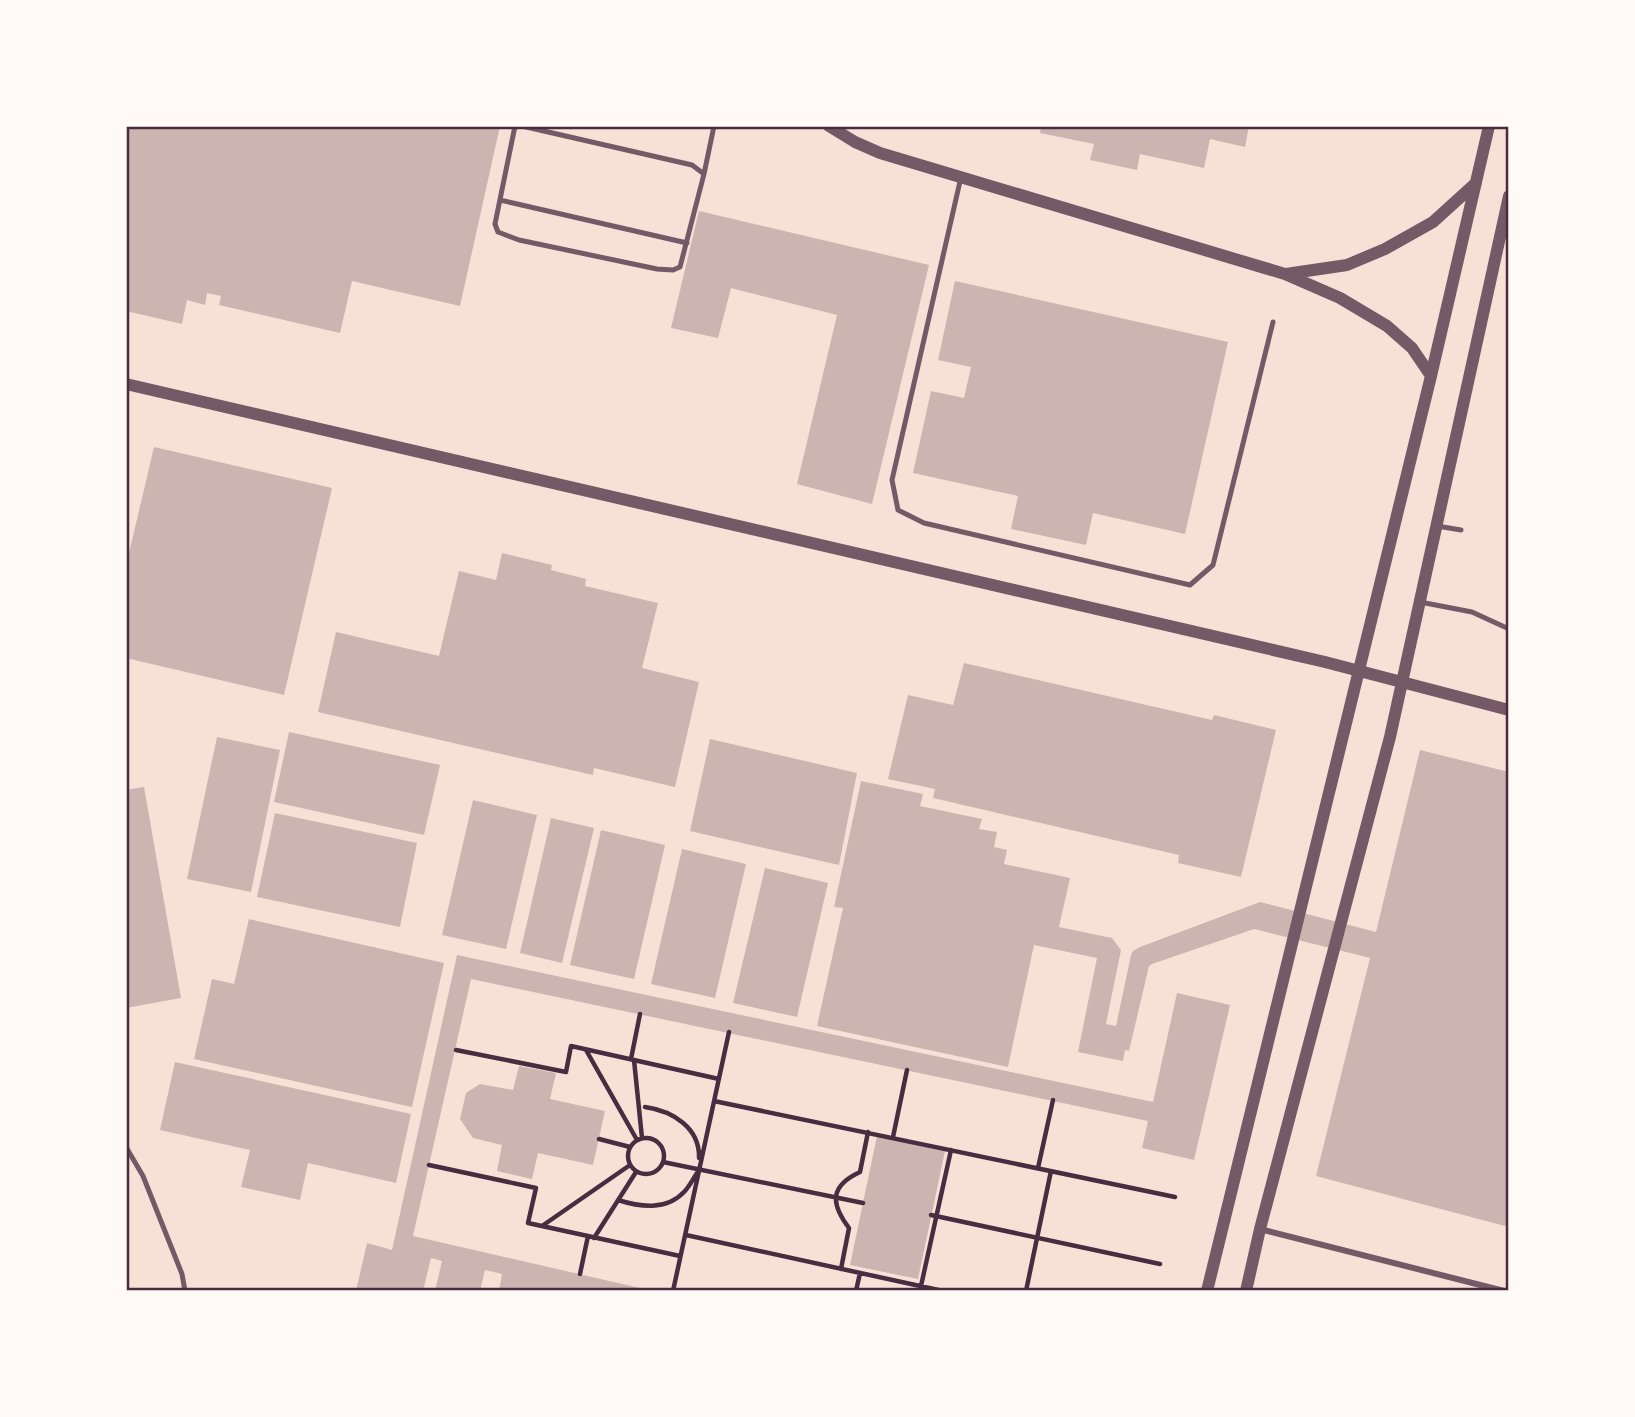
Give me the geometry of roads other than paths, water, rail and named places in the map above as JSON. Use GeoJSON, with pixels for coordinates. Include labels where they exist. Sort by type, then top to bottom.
{"type":"FeatureCollection","features":[{"type":"Feature","properties":{"kind":"street"},"geometry":{"type":"LineString","coordinates":[[828,126],[880,153],[1285,274],[1340,298],[1387,326],[1412,348],[1431,376]]}},
{"type":"Feature","properties":{"kind":"street"},"geometry":{"type":"LineString","coordinates":[[1207,1291],[1431,376],[1489,126]]}},
{"type":"Feature","properties":{"kind":"street"},"geometry":{"type":"LineString","coordinates":[[1285,274],[1347,265],[1385,249],[1433,222],[1476,182]]}},
{"type":"Feature","properties":{"kind":"street"},"geometry":{"type":"LineString","coordinates":[[1246,1291],[1390,737],[1509,196]]}},
{"type":"Feature","properties":{"kind":"street"},"geometry":{"type":"LineString","coordinates":[[126,384],[1359,670],[1509,710]]}},
{"type":"Feature","properties":{"kind":"street"},"geometry":{"type":"LineString","coordinates":[[1260,1229],[1504,1291]]}},
{"type":"Feature","properties":{"kind":"lane"},"geometry":{"type":"LineString","coordinates":[[515,126],[495,224],[498,232],[519,240],[673,270],[680,267],[687,243],[714,126]]}},
{"type":"Feature","properties":{"kind":"lane"},"geometry":{"type":"LineString","coordinates":[[522,126],[692,165],[704,174]]}},
{"type":"Feature","properties":{"kind":"lane"},"geometry":{"type":"LineString","coordinates":[[961,177],[892,480],[898,510],[924,523],[1190,585],[1213,565],[1273,322]]}},
{"type":"Feature","properties":{"kind":"lane"},"geometry":{"type":"LineString","coordinates":[[500,200],[687,243]]}},
{"type":"Feature","properties":{"kind":"lane"},"geometry":{"type":"LineString","coordinates":[[1437,526],[1461,530]]}},
{"type":"Feature","properties":{"kind":"lane"},"geometry":{"type":"LineString","coordinates":[[1420,602],[1472,612],[1509,629]]}},
{"type":"Feature","properties":{"kind":"lane"},"geometry":{"type":"LineString","coordinates":[[126,1147],[144,1176],[182,1274],[185,1291]]}}]}
